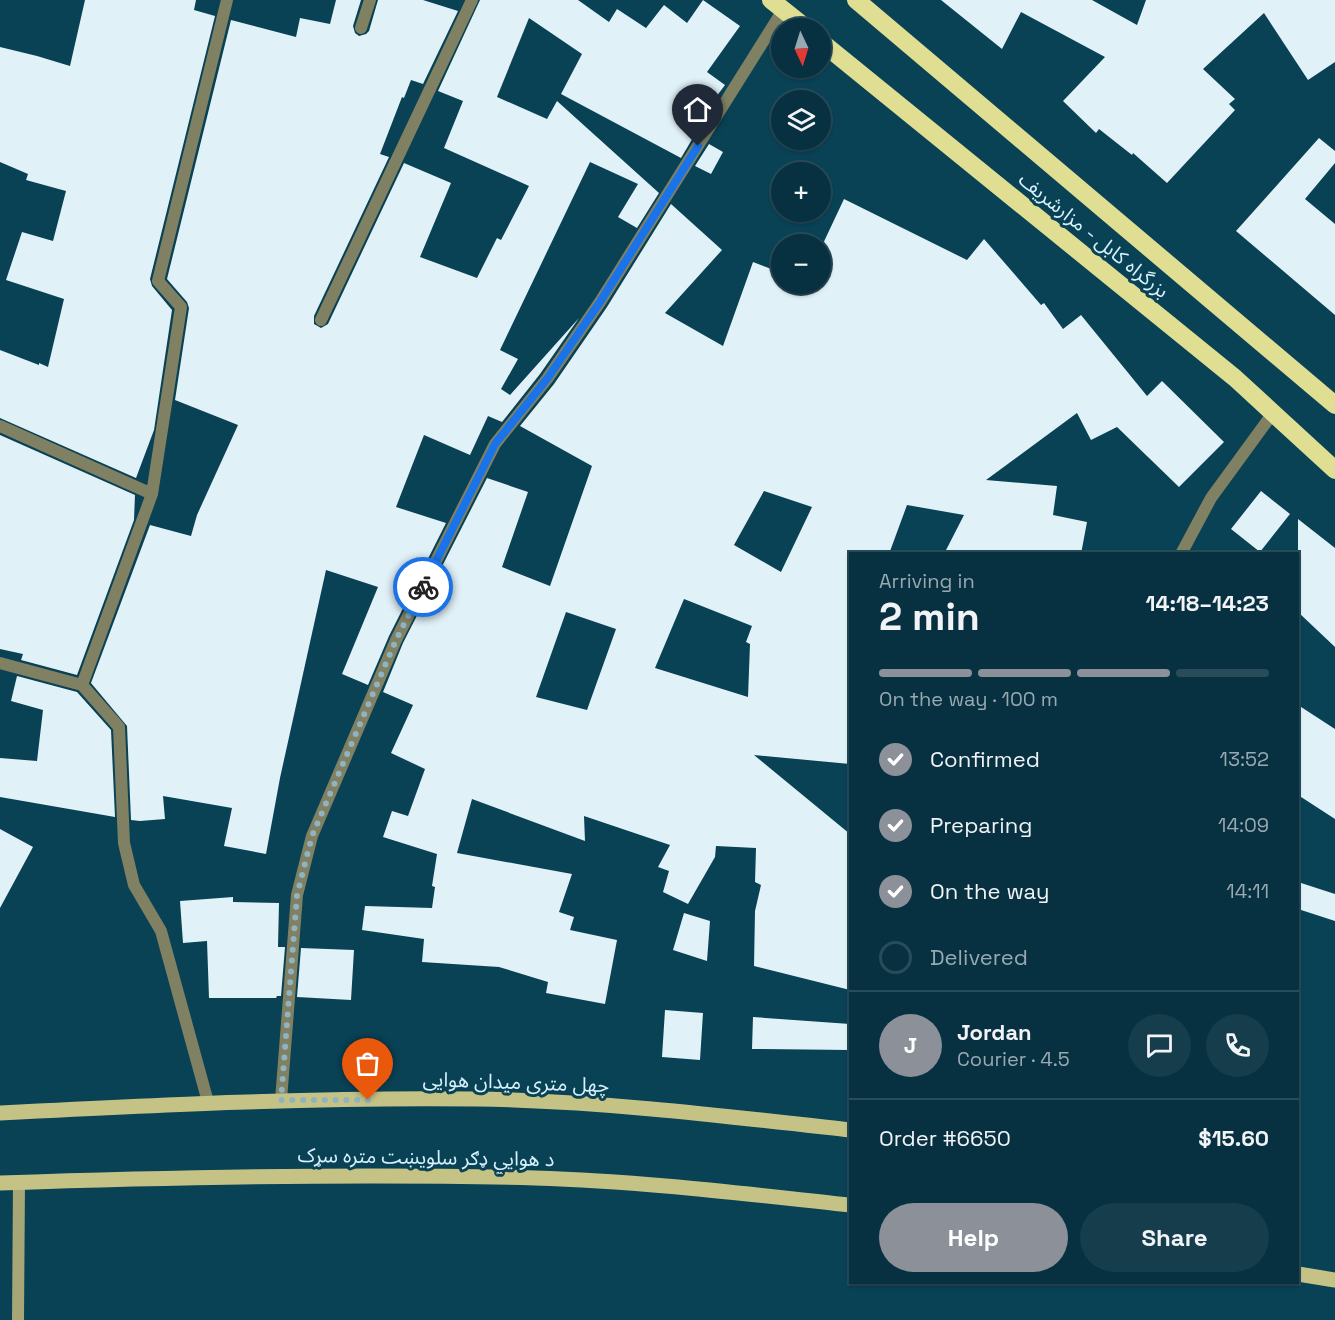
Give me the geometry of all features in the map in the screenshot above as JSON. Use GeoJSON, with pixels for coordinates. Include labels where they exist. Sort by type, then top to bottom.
{"type":"FeatureCollection","features":[{"type":"Feature","properties":{"kind":"highway","name":"بزرگراه کابل - مزارشریف"},"geometry":{"type":"LineString","coordinates":[[856,0],[1335,405]]}},
{"type":"Feature","properties":{"kind":"highway"},"geometry":{"type":"LineString","coordinates":[[777,5],[793,18]]}},
{"type":"Feature","properties":{"kind":"highway","name":"بزرگراه کابل - مزارشریف"},"geometry":{"type":"LineString","coordinates":[[831,50],[1234,378],[1335,470]]}},
{"type":"Feature","properties":{"kind":"main road","name":"چهل متری میدان هوایی"},"geometry":{"type":"LineString","coordinates":[[0,1113],[208,1102],[477,1099],[635,1107],[849,1130]]}},
{"type":"Feature","properties":{"kind":"main road","name":"د هوايي ډګر سلویښت متره سړک"},"geometry":{"type":"LineString","coordinates":[[0,1183],[303,1176],[536,1178],[712,1190],[849,1205]]}},
{"type":"Feature","properties":{"kind":"main road"},"geometry":{"type":"LineString","coordinates":[[1299,1274],[1335,1280]]}},
{"type":"Feature","properties":{"kind":"street"},"geometry":{"type":"LineString","coordinates":[[82,685],[152,494],[181,307],[158,281],[227,0]]}},
{"type":"Feature","properties":{"kind":"street"},"geometry":{"type":"LineString","coordinates":[[362,28],[370,0]]}},
{"type":"Feature","properties":{"kind":"street"},"geometry":{"type":"LineString","coordinates":[[321,320],[472,0]]}},
{"type":"Feature","properties":{"kind":"street"},"geometry":{"type":"LineString","coordinates":[[281,1100],[297,895],[312,836],[396,640],[495,444],[547,379],[600,302],[777,5]]}},
{"type":"Feature","properties":{"kind":"street"},"geometry":{"type":"LineString","coordinates":[[1182,552],[1211,498],[1273,413]]}},
{"type":"Feature","properties":{"kind":"street"},"geometry":{"type":"LineString","coordinates":[[0,426],[152,494]]}},
{"type":"Feature","properties":{"kind":"street"},"geometry":{"type":"LineString","coordinates":[[0,663],[82,685],[119,727],[124,843],[131,874],[134,885],[161,931],[208,1102]]}},
{"type":"Feature","properties":{"kind":"street"},"geometry":{"type":"LineString","coordinates":[[18,1320],[20,1182]]}},
{"type":"Feature","properties":{"kind":"building"},"geometry":{"type":"Polygon","coordinates":[[[85,0],[196,0],[194,10],[215,16],[150,279],[152,286],[172,310],[154,430],[136,478],[0,418],[0,350],[48,367],[64,299],[6,280],[22,232],[53,241],[66,191],[26,180],[28,174],[0,162],[0,47],[70,66],[85,0]]]}},
{"type":"Feature","properties":{"kind":"building"},"geometry":{"type":"Polygon","coordinates":[[[336,0],[361,0],[353,26],[355,33],[359,36],[369,31],[378,0],[423,0],[458,11],[423,84],[411,80],[404,98],[402,97],[380,154],[389,157],[314,316],[314,324],[321,328],[328,324],[404,163],[451,183],[420,257],[477,278],[497,238],[501,240],[529,186],[444,148],[463,101],[438,91],[480,0],[578,0],[609,22],[617,9],[646,28],[664,5],[687,23],[703,0],[740,26],[707,72],[725,85],[689,133],[694,136],[681,158],[561,94],[582,54],[529,18],[497,97],[547,119],[557,101],[659,193],[637,228],[618,217],[638,184],[590,162],[500,350],[518,359],[501,389],[510,395],[579,318],[540,374],[502,422],[488,416],[470,455],[424,435],[396,507],[446,523],[389,636],[368,685],[342,674],[378,587],[326,570],[280,778],[266,854],[224,846],[232,808],[163,796],[165,819],[131,820],[127,726],[91,683],[150,525],[191,536],[197,515],[238,425],[175,400],[189,308],[187,302],[167,279],[231,20],[296,37],[300,18],[330,24],[336,0]]]}},
{"type":"Feature","properties":{"kind":"building"},"geometry":{"type":"Polygon","coordinates":[[[941,0],[1092,0],[1137,25],[1146,0],[1335,0],[1335,62],[1308,80],[1264,13],[1203,69],[1235,99],[1229,104],[1235,110],[1167,183],[1133,153],[1132,155],[1099,129],[1096,133],[1063,101],[1105,57],[1021,12],[1002,49],[941,0]]]}},
{"type":"Feature","properties":{"kind":"building"},"geometry":{"type":"Polygon","coordinates":[[[1319,138],[1335,151],[1335,163],[1305,199],[1335,224],[1335,315],[1236,231],[1319,138]]]}},
{"type":"Feature","properties":{"kind":"building"},"geometry":{"type":"Polygon","coordinates":[[[709,144],[723,152],[711,174],[695,166],[709,144]]]}},
{"type":"Feature","properties":{"kind":"building"},"geometry":{"type":"Polygon","coordinates":[[[844,199],[967,260],[984,239],[1041,305],[1044,303],[1063,329],[1081,315],[1147,396],[1162,381],[1224,442],[1179,487],[1117,427],[1091,440],[1077,413],[986,480],[1057,486],[1053,515],[1087,522],[1081,552],[945,552],[964,515],[907,505],[890,552],[849,552],[849,764],[754,755],[849,833],[849,990],[754,966],[755,911],[761,885],[755,882],[756,848],[716,846],[715,857],[688,904],[663,892],[669,871],[658,867],[670,845],[584,816],[585,841],[472,799],[457,853],[572,874],[559,912],[574,917],[570,930],[617,940],[605,1004],[546,993],[548,982],[499,967],[422,962],[424,939],[362,930],[365,906],[432,908],[435,887],[432,886],[437,854],[383,837],[392,811],[408,816],[425,769],[391,753],[413,705],[383,692],[403,643],[487,478],[528,492],[502,567],[550,586],[592,466],[520,426],[554,384],[607,307],[671,204],[722,250],[665,313],[723,346],[753,262],[771,269],[771,294],[831,294],[831,234],[828,234],[844,199]],[[764,491],[734,545],[781,572],[812,507],[764,491]],[[684,599],[655,668],[748,697],[750,644],[746,642],[752,626],[684,599]],[[566,612],[536,697],[587,710],[616,629],[566,612]]]}},
{"type":"Feature","properties":{"kind":"building"},"geometry":{"type":"Polygon","coordinates":[[[0,435],[135,495],[134,520],[77,675],[21,660],[23,654],[0,649],[0,435]]]}},
{"type":"Feature","properties":{"kind":"building"},"geometry":{"type":"Polygon","coordinates":[[[1261,491],[1290,514],[1260,552],[1231,529],[1261,491]]]}},
{"type":"Feature","properties":{"kind":"building"},"geometry":{"type":"Polygon","coordinates":[[[1298,519],[1335,548],[1335,647],[1299,613],[1298,519]]]}},
{"type":"Feature","properties":{"kind":"building"},"geometry":{"type":"Polygon","coordinates":[[[17,676],[77,692],[111,730],[115,817],[0,797],[0,758],[37,761],[43,710],[11,701],[17,676]]]}},
{"type":"Feature","properties":{"kind":"building"},"geometry":{"type":"Polygon","coordinates":[[[1299,706],[1335,729],[1335,819],[1299,796],[1299,706]]]}},
{"type":"Feature","properties":{"kind":"building"},"geometry":{"type":"Polygon","coordinates":[[[0,829],[33,847],[0,908],[0,829]]]}},
{"type":"Feature","properties":{"kind":"building"},"geometry":{"type":"Polygon","coordinates":[[[1299,882],[1335,894],[1335,921],[1299,909],[1299,882]]]}},
{"type":"Feature","properties":{"kind":"building"},"geometry":{"type":"Polygon","coordinates":[[[233,897],[233,902],[279,903],[278,947],[285,947],[281,996],[276,998],[209,998],[207,941],[183,943],[180,901],[233,897]]]}},
{"type":"Feature","properties":{"kind":"building"},"geometry":{"type":"Polygon","coordinates":[[[684,913],[710,921],[707,961],[673,950],[684,913]]]}},
{"type":"Feature","properties":{"kind":"building"},"geometry":{"type":"Polygon","coordinates":[[[301,948],[354,950],[351,1000],[297,997],[301,948]]]}},
{"type":"Feature","properties":{"kind":"building"},"geometry":{"type":"Polygon","coordinates":[[[665,1010],[703,1013],[700,1060],[662,1057],[665,1010]]]}},
{"type":"Feature","properties":{"kind":"building"},"geometry":{"type":"Polygon","coordinates":[[[753,1017],[849,1024],[849,1050],[752,1049],[753,1017]]]}},
{"type":"Feature","properties":{"kind":"way so far"},"geometry":{"type":"LineString","coordinates":[[368,1100],[281,1100],[297,895],[312,836],[396,640],[423,587]]}},
{"type":"Feature","properties":{"kind":"route"},"geometry":{"type":"LineString","coordinates":[[423,587],[495,444],[547,379],[600,302],[698,146]]}}]}
